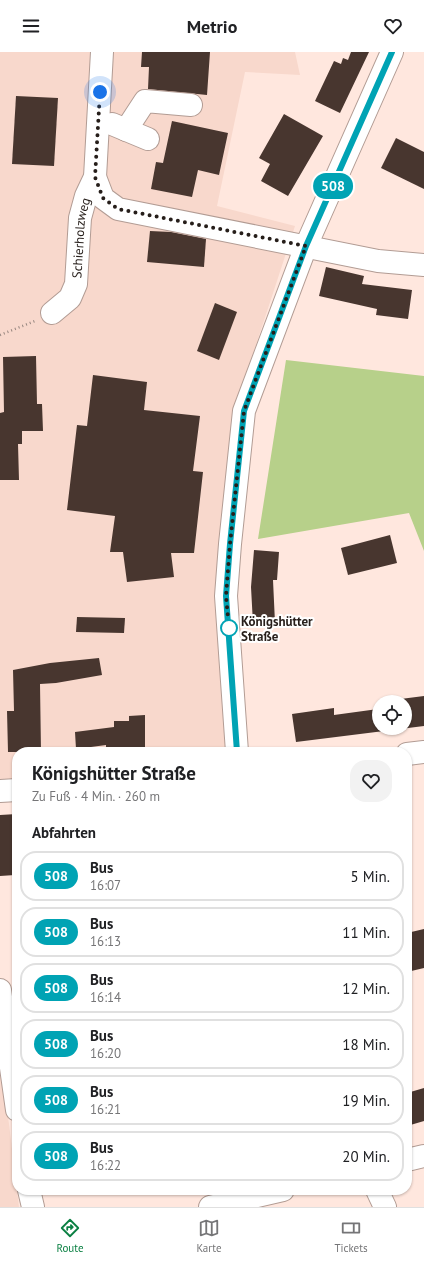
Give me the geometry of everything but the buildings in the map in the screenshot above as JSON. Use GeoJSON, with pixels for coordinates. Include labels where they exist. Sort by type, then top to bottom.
{"type":"FeatureCollection","features":[{"type":"Feature","properties":{"kind":"street","name":"Schierholzweg"},"geometry":{"type":"LineString","coordinates":[[52,313],[70,298],[76,284],[80,218],[86,196],[95,177],[102,52]]}},
{"type":"Feature","properties":{"kind":"street"},"geometry":{"type":"LineString","coordinates":[[237,747],[226,596],[244,411],[306,246],[392,52]]}},
{"type":"Feature","properties":{"kind":"street"},"geometry":{"type":"LineString","coordinates":[[126,130],[145,101],[191,105]]}},
{"type":"Feature","properties":{"kind":"street"},"geometry":{"type":"LineString","coordinates":[[98,119],[148,139]]}},
{"type":"Feature","properties":{"kind":"street"},"geometry":{"type":"LineString","coordinates":[[95,177],[103,198],[118,209],[378,261],[424,265]]}},
{"type":"Feature","properties":{"kind":"street"},"geometry":{"type":"LineString","coordinates":[[412,753],[424,752]]}},
{"type":"Feature","properties":{"kind":"street"},"geometry":{"type":"LineString","coordinates":[[0,791],[12,790]]}},
{"type":"Feature","properties":{"kind":"street"},"geometry":{"type":"LineString","coordinates":[[0,990],[12,1075]]}},
{"type":"Feature","properties":{"kind":"street"},"geometry":{"type":"LineString","coordinates":[[412,1159],[424,1156]]}},
{"type":"Feature","properties":{"kind":"street"},"geometry":{"type":"LineString","coordinates":[[30,1195],[33,1207]]}},
{"type":"Feature","properties":{"kind":"street"},"geometry":{"type":"LineString","coordinates":[[210,1207],[262,1195]]}},
{"type":"Feature","properties":{"kind":"street"},"geometry":{"type":"LineString","coordinates":[[379,1195],[385,1207]]}},
{"type":"Feature","properties":{"kind":"path"},"geometry":{"type":"LineString","coordinates":[[0,335],[52,313]]}},
{"type":"Feature","properties":{"kind":"shaded area"},"geometry":{"type":"Polygon","coordinates":[[[0,52],[295,52],[300,75],[245,72],[217,206],[295,226],[235,409],[227,747],[12,747],[12,781],[0,782],[0,52]]]}},
{"type":"Feature","properties":{"kind":"shaded area"},"geometry":{"type":"Polygon","coordinates":[[[0,1050],[12,1149],[12,1195],[18,1195],[19,1207],[0,1207],[0,1050]]]}},
{"type":"Feature","properties":{"kind":"green space"},"geometry":{"type":"Polygon","coordinates":[[[286,360],[424,376],[424,551],[409,513],[258,539],[286,360]]]}},
{"type":"Feature","properties":{"kind":"bus line","name":"508"},"geometry":{"type":"LineString","coordinates":[[237,747],[226,596],[244,411],[306,246],[392,52]]}},
{"type":"Feature","properties":{"kind":"place","name":"Königshütter Straße"},"geometry":{"type":"Point","coordinates":[229,628]}},
{"type":"Feature","properties":{"kind":"route"},"geometry":{"type":"LineString","coordinates":[[100,92],[95,177],[103,198],[118,209],[306,246],[244,411],[226,596],[229,628]]}}]}
